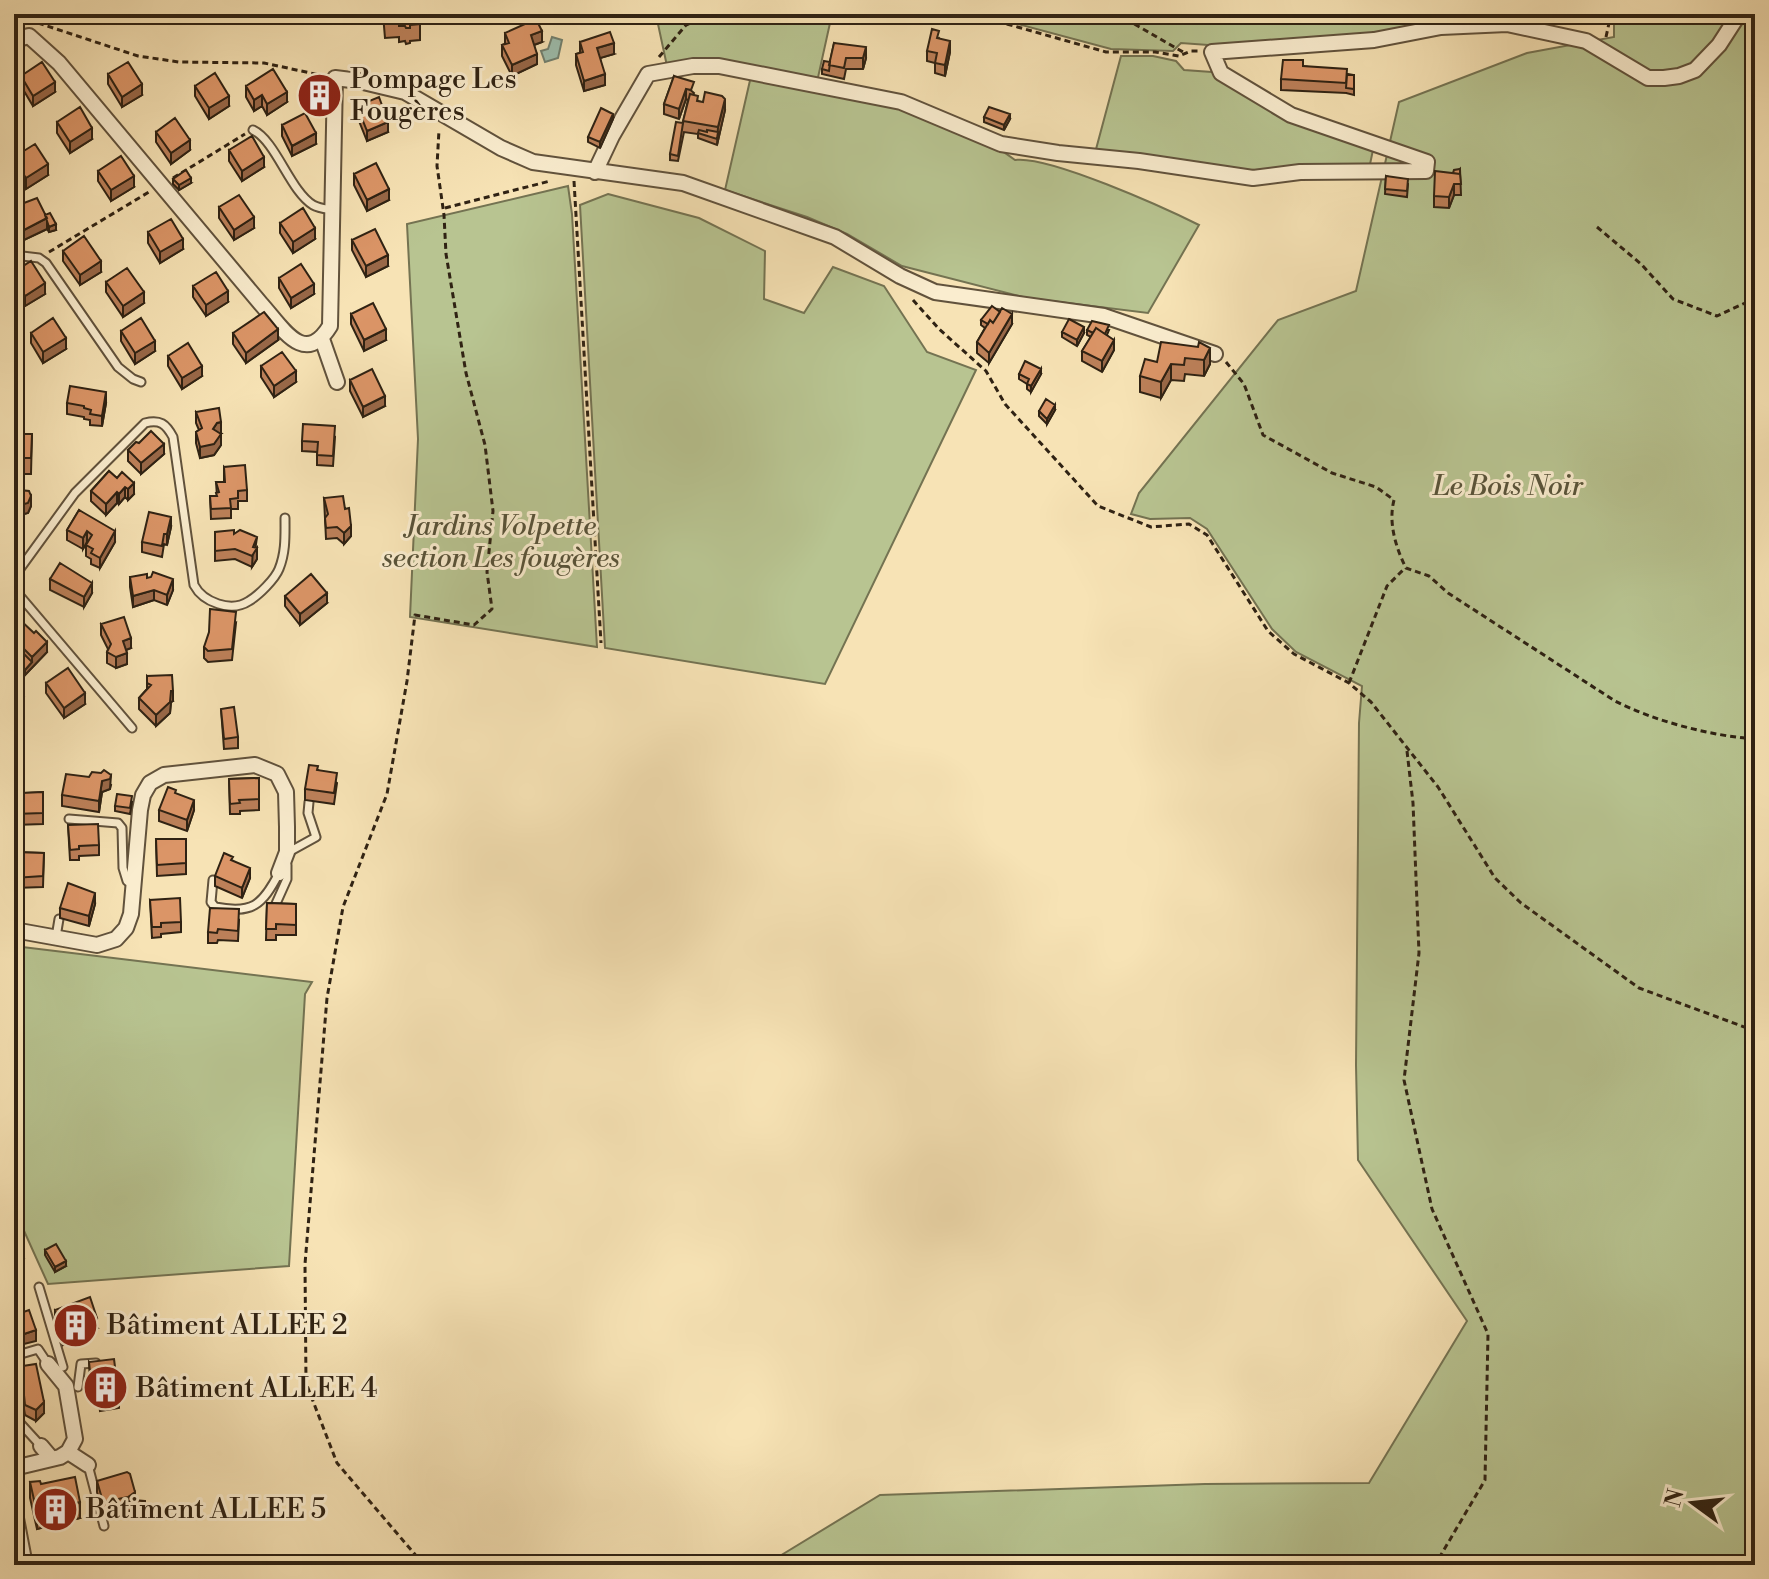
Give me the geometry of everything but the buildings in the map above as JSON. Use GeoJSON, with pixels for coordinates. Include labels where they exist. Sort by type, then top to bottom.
{"type":"FeatureCollection","features":[{"type":"Feature","properties":{"kind":"street"},"geometry":{"type":"LineString","coordinates":[[595,172],[648,74],[693,66],[719,66],[901,102],[1001,144],[1253,178],[1300,172],[1426,171],[1427,162],[1291,115],[1221,73],[1212,52],[1374,40],[1441,27],[1507,24],[1586,41],[1648,78],[1664,78],[1695,70],[1719,45],[1739,14]]}},
{"type":"Feature","properties":{"kind":"street"},"geometry":{"type":"LineString","coordinates":[[14,40],[29,36],[46,49],[292,339],[302,345],[314,345],[330,326],[335,78],[405,92],[501,148],[533,162],[573,172],[683,183],[835,237],[900,276],[935,292],[1104,316],[1215,354]]}},
{"type":"Feature","properties":{"kind":"street"},"geometry":{"type":"LineString","coordinates":[[322,339],[337,382]]}},
{"type":"Feature","properties":{"kind":"street"},"geometry":{"type":"LineString","coordinates":[[14,930],[97,945],[116,939],[126,928],[131,914],[143,795],[150,783],[164,775],[255,765],[277,774],[286,792],[287,852],[279,873]]}},
{"type":"Feature","properties":{"kind":"street"},"geometry":{"type":"LineString","coordinates":[[23,1468],[60,1458],[75,1439],[70,1400],[57,1369]]}},
{"type":"Feature","properties":{"kind":"street"},"geometry":{"type":"LineString","coordinates":[[70,1400],[78,1387]]}},
{"type":"Feature","properties":{"kind":"street"},"geometry":{"type":"LineString","coordinates":[[41,1446],[60,1458],[88,1465]]}},
{"type":"Feature","properties":{"kind":"street"},"geometry":{"type":"LineString","coordinates":[[14,1508],[25,1565]]}},
{"type":"Feature","properties":{"kind":"lane"},"geometry":{"type":"LineString","coordinates":[[253,130],[263,134],[282,167],[311,204],[333,211]]}},
{"type":"Feature","properties":{"kind":"lane"},"geometry":{"type":"LineString","coordinates":[[14,255],[39,258],[46,263],[118,367],[141,382]]}},
{"type":"Feature","properties":{"kind":"lane"},"geometry":{"type":"LineString","coordinates":[[14,577],[75,493],[145,423],[154,421],[161,422],[173,437],[194,585],[199,595],[208,602],[235,606],[248,602],[278,573],[285,553],[285,518]]}},
{"type":"Feature","properties":{"kind":"lane"},"geometry":{"type":"LineString","coordinates":[[14,589],[132,728]]}},
{"type":"Feature","properties":{"kind":"lane"},"geometry":{"type":"LineString","coordinates":[[274,908],[287,879],[287,852],[316,837],[308,813],[309,802]]}},
{"type":"Feature","properties":{"kind":"lane"},"geometry":{"type":"LineString","coordinates":[[69,819],[118,823],[122,828],[123,868],[127,881],[133,885]]}},
{"type":"Feature","properties":{"kind":"lane"},"geometry":{"type":"LineString","coordinates":[[14,839],[18,839],[17,826]]}},
{"type":"Feature","properties":{"kind":"lane"},"geometry":{"type":"LineString","coordinates":[[213,880],[211,902],[215,907],[244,910],[254,908],[260,902],[279,873]]}},
{"type":"Feature","properties":{"kind":"lane"},"geometry":{"type":"LineString","coordinates":[[55,939],[59,919]]}},
{"type":"Feature","properties":{"kind":"lane"},"geometry":{"type":"LineString","coordinates":[[39,1287],[57,1369]]}},
{"type":"Feature","properties":{"kind":"lane"},"geometry":{"type":"LineString","coordinates":[[21,1354],[38,1349],[57,1369]]}},
{"type":"Feature","properties":{"kind":"lane"},"geometry":{"type":"LineString","coordinates":[[78,1387],[81,1364],[107,1363]]}},
{"type":"Feature","properties":{"kind":"lane"},"geometry":{"type":"LineString","coordinates":[[14,1409],[20,1423],[41,1446]]}},
{"type":"Feature","properties":{"kind":"lane"},"geometry":{"type":"LineString","coordinates":[[88,1465],[104,1526]]}},
{"type":"Feature","properties":{"kind":"path"},"geometry":{"type":"LineString","coordinates":[[16,14],[75,37],[138,56],[179,62],[264,63],[335,78]]}},
{"type":"Feature","properties":{"kind":"path"},"geometry":{"type":"LineString","coordinates":[[648,74],[665,47],[686,25],[712,14]]}},
{"type":"Feature","properties":{"kind":"path"},"geometry":{"type":"LineString","coordinates":[[852,14],[912,14]]}},
{"type":"Feature","properties":{"kind":"path"},"geometry":{"type":"LineString","coordinates":[[958,14],[975,15],[1106,52],[1155,52],[1179,56],[1212,52]]}},
{"type":"Feature","properties":{"kind":"path"},"geometry":{"type":"LineString","coordinates":[[1117,14],[1185,53]]}},
{"type":"Feature","properties":{"kind":"path"},"geometry":{"type":"LineString","coordinates":[[1606,37],[1611,14]]}},
{"type":"Feature","properties":{"kind":"path"},"geometry":{"type":"LineString","coordinates":[[424,1565],[337,1463],[306,1383],[305,1264],[327,998],[343,907],[387,794],[415,615],[474,625],[492,609],[487,572],[493,511],[487,458],[466,373],[446,254],[444,208],[437,166],[440,110]]}},
{"type":"Feature","properties":{"kind":"path"},"geometry":{"type":"LineString","coordinates":[[39,258],[253,130]]}},
{"type":"Feature","properties":{"kind":"path"},"geometry":{"type":"LineString","coordinates":[[444,208],[573,172],[601,643]]}},
{"type":"Feature","properties":{"kind":"path"},"geometry":{"type":"LineString","coordinates":[[1597,227],[1641,264],[1673,299],[1717,316],[1745,303],[1755,285]]}},
{"type":"Feature","properties":{"kind":"path"},"geometry":{"type":"LineString","coordinates":[[900,276],[915,302],[939,329],[986,371],[1005,404],[1098,506],[1151,527],[1189,524],[1207,535],[1268,631],[1294,654],[1349,683],[1371,702],[1438,787],[1495,878],[1521,903],[1639,988],[1755,1031]]}},
{"type":"Feature","properties":{"kind":"path"},"geometry":{"type":"LineString","coordinates":[[1215,354],[1244,384],[1263,435],[1332,473],[1376,487],[1394,500],[1391,512],[1395,546],[1406,568],[1429,576],[1460,602],[1640,714],[1738,738],[1755,739]]}},
{"type":"Feature","properties":{"kind":"path"},"geometry":{"type":"LineString","coordinates":[[1349,683],[1387,586],[1406,568]]}},
{"type":"Feature","properties":{"kind":"path"},"geometry":{"type":"LineString","coordinates":[[1407,748],[1413,803],[1419,953],[1404,1080],[1432,1209],[1488,1334],[1485,1480],[1435,1565]]}},
{"type":"Feature","properties":{"kind":"green space"},"geometry":{"type":"Polygon","coordinates":[[[621,14],[832,14],[817,82],[667,66],[658,24],[621,14]]]}},
{"type":"Feature","properties":{"kind":"green space"},"geometry":{"type":"Polygon","coordinates":[[[981,14],[1527,14],[1526,25],[1236,47],[1181,43],[1173,51],[1111,49],[981,14]]]}},
{"type":"Feature","properties":{"kind":"green space","name":"Le Bois Noir"},"geometry":{"type":"Polygon","coordinates":[[[1614,14],[1755,14],[1755,1565],[765,1565],[880,1495],[1205,1484],[1369,1483],[1467,1321],[1358,1160],[1356,1065],[1359,723],[1362,686],[1296,652],[1272,629],[1207,529],[1190,518],[1150,519],[1131,514],[1139,493],[1278,320],[1356,291],[1399,102],[1527,53],[1614,37],[1614,14]]]}},
{"type":"Feature","properties":{"kind":"green space"},"geometry":{"type":"Polygon","coordinates":[[[1121,56],[1153,56],[1176,61],[1184,70],[1212,72],[1292,119],[1373,150],[1369,169],[1255,175],[1095,153],[1121,56]]]}},
{"type":"Feature","properties":{"kind":"green space"},"geometry":{"type":"Polygon","coordinates":[[[751,76],[853,97],[924,116],[958,128],[1015,160],[1031,161],[1079,174],[1199,225],[1148,313],[1027,298],[902,266],[847,234],[807,217],[725,190],[751,76]]]}},
{"type":"Feature","properties":{"kind":"green space","name":"Jardins Volpette section Les fougères"},"geometry":{"type":"Polygon","coordinates":[[[568,186],[597,647],[410,617],[418,439],[407,224],[568,186]]]}},
{"type":"Feature","properties":{"kind":"green space"},"geometry":{"type":"Polygon","coordinates":[[[608,194],[699,218],[765,251],[764,299],[804,313],[833,267],[884,286],[927,352],[976,370],[825,684],[605,648],[580,205],[608,194]]]}},
{"type":"Feature","properties":{"kind":"green space"},"geometry":{"type":"Polygon","coordinates":[[[14,946],[312,982],[305,994],[289,1266],[48,1284],[20,1222],[15,1221],[14,946]]]}},
{"type":"Feature","properties":{"kind":"shaded area"},"geometry":{"type":"Polygon","coordinates":[[[552,37],[562,40],[558,58],[545,62],[541,51],[548,49],[552,37]]]}},
{"type":"Feature","properties":{"kind":"place","name":"Pompage Les Fougères"},"geometry":{"type":"Point","coordinates":[319,95]}},
{"type":"Feature","properties":{"kind":"place","name":"Bâtiment ALLEE 2"},"geometry":{"type":"Point","coordinates":[76,1325]}},
{"type":"Feature","properties":{"kind":"place","name":"Bâtiment ALLEE 4"},"geometry":{"type":"Point","coordinates":[105,1388]}},
{"type":"Feature","properties":{"kind":"place","name":"Bâtiment ALLEE 5"},"geometry":{"type":"Point","coordinates":[55,1509]}}]}
